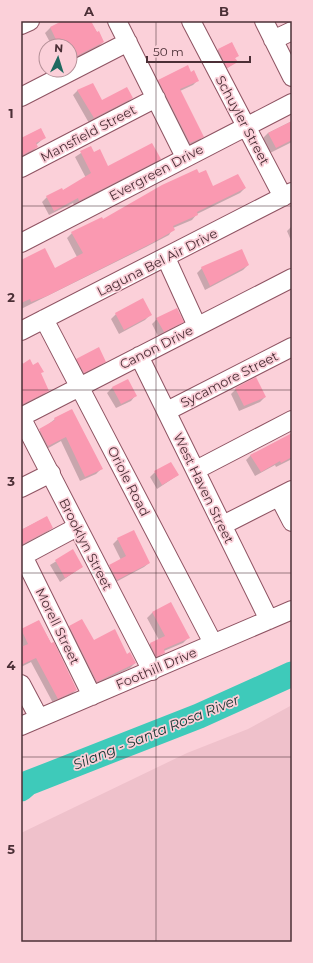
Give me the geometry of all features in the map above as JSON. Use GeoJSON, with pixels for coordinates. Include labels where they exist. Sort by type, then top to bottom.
{"type":"FeatureCollection","features":[{"type":"Feature","properties":{"kind":"street"},"geometry":{"type":"LineString","coordinates":[[21,26],[30,21]]}},
{"type":"Feature","properties":{"kind":"street"},"geometry":{"type":"LineString","coordinates":[[117,21],[185,157]]}},
{"type":"Feature","properties":{"kind":"street","name":"Schuyler Street"},"geometry":{"type":"LineString","coordinates":[[191,21],[246,126],[288,194]]}},
{"type":"Feature","properties":{"kind":"street"},"geometry":{"type":"LineString","coordinates":[[264,21],[292,77]]}},
{"type":"Feature","properties":{"kind":"street"},"geometry":{"type":"LineString","coordinates":[[273,40],[292,31]]}},
{"type":"Feature","properties":{"kind":"street"},"geometry":{"type":"LineString","coordinates":[[21,97],[128,42]]}},
{"type":"Feature","properties":{"kind":"street","name":"Mansfield Street"},"geometry":{"type":"LineString","coordinates":[[21,168],[156,98]]}},
{"type":"Feature","properties":{"kind":"street","name":"Evergreen Drive"},"geometry":{"type":"LineString","coordinates":[[21,243],[292,102]]}},
{"type":"Feature","properties":{"kind":"street","name":"Laguna Bel Air Drive"},"geometry":{"type":"LineString","coordinates":[[21,331],[166,258],[288,194]]}},
{"type":"Feature","properties":{"kind":"street"},"geometry":{"type":"LineString","coordinates":[[166,258],[197,326]]}},
{"type":"Feature","properties":{"kind":"street","name":"Canon Drive"},"geometry":{"type":"LineString","coordinates":[[21,417],[292,278]]}},
{"type":"Feature","properties":{"kind":"street","name":"Oriole Road"},"geometry":{"type":"LineString","coordinates":[[44,319],[213,644]]}},
{"type":"Feature","properties":{"kind":"street","name":"Sycamore Street"},"geometry":{"type":"LineString","coordinates":[[167,411],[292,347]]}},
{"type":"Feature","properties":{"kind":"street","name":"West Haven Street"},"geometry":{"type":"LineString","coordinates":[[140,356],[269,620]]}},
{"type":"Feature","properties":{"kind":"street","name":"Brooklyn Street"},"geometry":{"type":"LineString","coordinates":[[21,417],[152,671]]}},
{"type":"Feature","properties":{"kind":"street"},"geometry":{"type":"LineString","coordinates":[[196,470],[292,420]]}},
{"type":"Feature","properties":{"kind":"street"},"geometry":{"type":"LineString","coordinates":[[21,488],[51,473]]}},
{"type":"Feature","properties":{"kind":"street"},"geometry":{"type":"LineString","coordinates":[[223,525],[285,493],[292,522]]}},
{"type":"Feature","properties":{"kind":"street"},"geometry":{"type":"LineString","coordinates":[[22,556],[77,527]]}},
{"type":"Feature","properties":{"kind":"street","name":"Morell Street"},"geometry":{"type":"LineString","coordinates":[[22,556],[92,696]]}},
{"type":"Feature","properties":{"kind":"street","name":"Foothill Drive"},"geometry":{"type":"LineString","coordinates":[[21,726],[292,610]]}},
{"type":"Feature","properties":{"kind":"street"},"geometry":{"type":"LineString","coordinates":[[21,684],[39,718]]}},
{"type":"Feature","properties":{"kind":"shaded area"},"geometry":{"type":"Polygon","coordinates":[[[292,705],[292,942],[21,942],[21,833],[187,753],[248,729],[292,705]]]}},
{"type":"Feature","properties":{"kind":"building"},"geometry":{"type":"Polygon","coordinates":[[[62,21],[91,21],[97,32],[99,31],[104,42],[78,55],[78,38],[55,38],[50,27],[62,21]]]}},
{"type":"Feature","properties":{"kind":"building"},"geometry":{"type":"Polygon","coordinates":[[[232,42],[239,56],[235,58],[238,62],[227,68],[218,49],[232,42]]]}},
{"type":"Feature","properties":{"kind":"building"},"geometry":{"type":"Polygon","coordinates":[[[188,65],[191,72],[194,70],[199,81],[180,89],[204,137],[190,143],[158,80],[188,65]]]}},
{"type":"Feature","properties":{"kind":"building"},"geometry":{"type":"Polygon","coordinates":[[[93,83],[102,100],[127,87],[133,98],[94,118],[77,90],[93,83]]]}},
{"type":"Feature","properties":{"kind":"building"},"geometry":{"type":"Polygon","coordinates":[[[292,121],[292,140],[276,148],[268,133],[292,121]]]}},
{"type":"Feature","properties":{"kind":"building"},"geometry":{"type":"Polygon","coordinates":[[[41,128],[46,138],[36,143],[38,147],[21,156],[21,138],[41,128]]]}},
{"type":"Feature","properties":{"kind":"building"},"geometry":{"type":"Polygon","coordinates":[[[152,143],[161,159],[79,201],[78,198],[54,211],[46,196],[62,188],[63,190],[91,173],[80,151],[91,146],[94,152],[100,149],[108,166],[152,143]]]}},
{"type":"Feature","properties":{"kind":"building"},"geometry":{"type":"Polygon","coordinates":[[[197,169],[199,173],[206,170],[213,186],[238,174],[246,188],[197,212],[198,215],[173,226],[175,230],[152,243],[47,296],[31,302],[30,299],[21,303],[21,260],[45,248],[55,268],[83,253],[71,232],[102,217],[103,219],[162,185],[197,169]]]}},
{"type":"Feature","properties":{"kind":"building"},"geometry":{"type":"Polygon","coordinates":[[[242,249],[249,265],[210,286],[201,267],[242,249]]]}},
{"type":"Feature","properties":{"kind":"building"},"geometry":{"type":"Polygon","coordinates":[[[143,298],[152,315],[124,330],[115,313],[143,298]]]}},
{"type":"Feature","properties":{"kind":"building"},"geometry":{"type":"Polygon","coordinates":[[[177,308],[184,322],[164,332],[156,318],[177,308]]]}},
{"type":"Feature","properties":{"kind":"building"},"geometry":{"type":"Polygon","coordinates":[[[99,347],[106,362],[84,373],[76,359],[99,347]]]}},
{"type":"Feature","properties":{"kind":"building"},"geometry":{"type":"Polygon","coordinates":[[[30,359],[33,365],[38,362],[44,372],[41,373],[49,391],[21,405],[21,365],[30,359]]]}},
{"type":"Feature","properties":{"kind":"building"},"geometry":{"type":"Polygon","coordinates":[[[256,377],[266,397],[244,406],[235,388],[256,377]]]}},
{"type":"Feature","properties":{"kind":"building"},"geometry":{"type":"Polygon","coordinates":[[[128,379],[137,396],[121,404],[112,387],[128,379]]]}},
{"type":"Feature","properties":{"kind":"building"},"geometry":{"type":"Polygon","coordinates":[[[72,409],[103,469],[85,477],[66,437],[48,446],[39,429],[55,420],[54,418],[72,409]]]}},
{"type":"Feature","properties":{"kind":"building"},"geometry":{"type":"Polygon","coordinates":[[[292,433],[292,457],[281,463],[280,461],[261,472],[250,455],[292,433]]]}},
{"type":"Feature","properties":{"kind":"building"},"geometry":{"type":"Polygon","coordinates":[[[171,462],[179,475],[162,485],[154,471],[171,462]]]}},
{"type":"Feature","properties":{"kind":"building"},"geometry":{"type":"Polygon","coordinates":[[[47,516],[53,528],[21,545],[21,530],[47,516]]]}},
{"type":"Feature","properties":{"kind":"building"},"geometry":{"type":"Polygon","coordinates":[[[134,530],[150,563],[117,580],[109,565],[126,556],[117,538],[134,530]]]}},
{"type":"Feature","properties":{"kind":"building"},"geometry":{"type":"Polygon","coordinates":[[[73,549],[83,567],[65,578],[55,560],[73,549]]]}},
{"type":"Feature","properties":{"kind":"building"},"geometry":{"type":"Polygon","coordinates":[[[171,602],[190,638],[164,649],[165,653],[156,657],[150,643],[165,636],[152,612],[171,602]]]}},
{"type":"Feature","properties":{"kind":"building"},"geometry":{"type":"Polygon","coordinates":[[[82,619],[94,640],[115,629],[127,654],[130,652],[136,663],[97,682],[69,626],[82,619]]]}},
{"type":"Feature","properties":{"kind":"building"},"geometry":{"type":"Polygon","coordinates":[[[39,620],[51,643],[54,642],[77,690],[58,699],[36,658],[21,665],[21,647],[28,644],[21,629],[39,620]]]}},
{"type":"Feature","properties":{"kind":"waterway","name":"Silang - Santa Rosa River"},"geometry":{"type":"LineString","coordinates":[[21,789],[28,783],[199,716],[292,674]]}}]}
